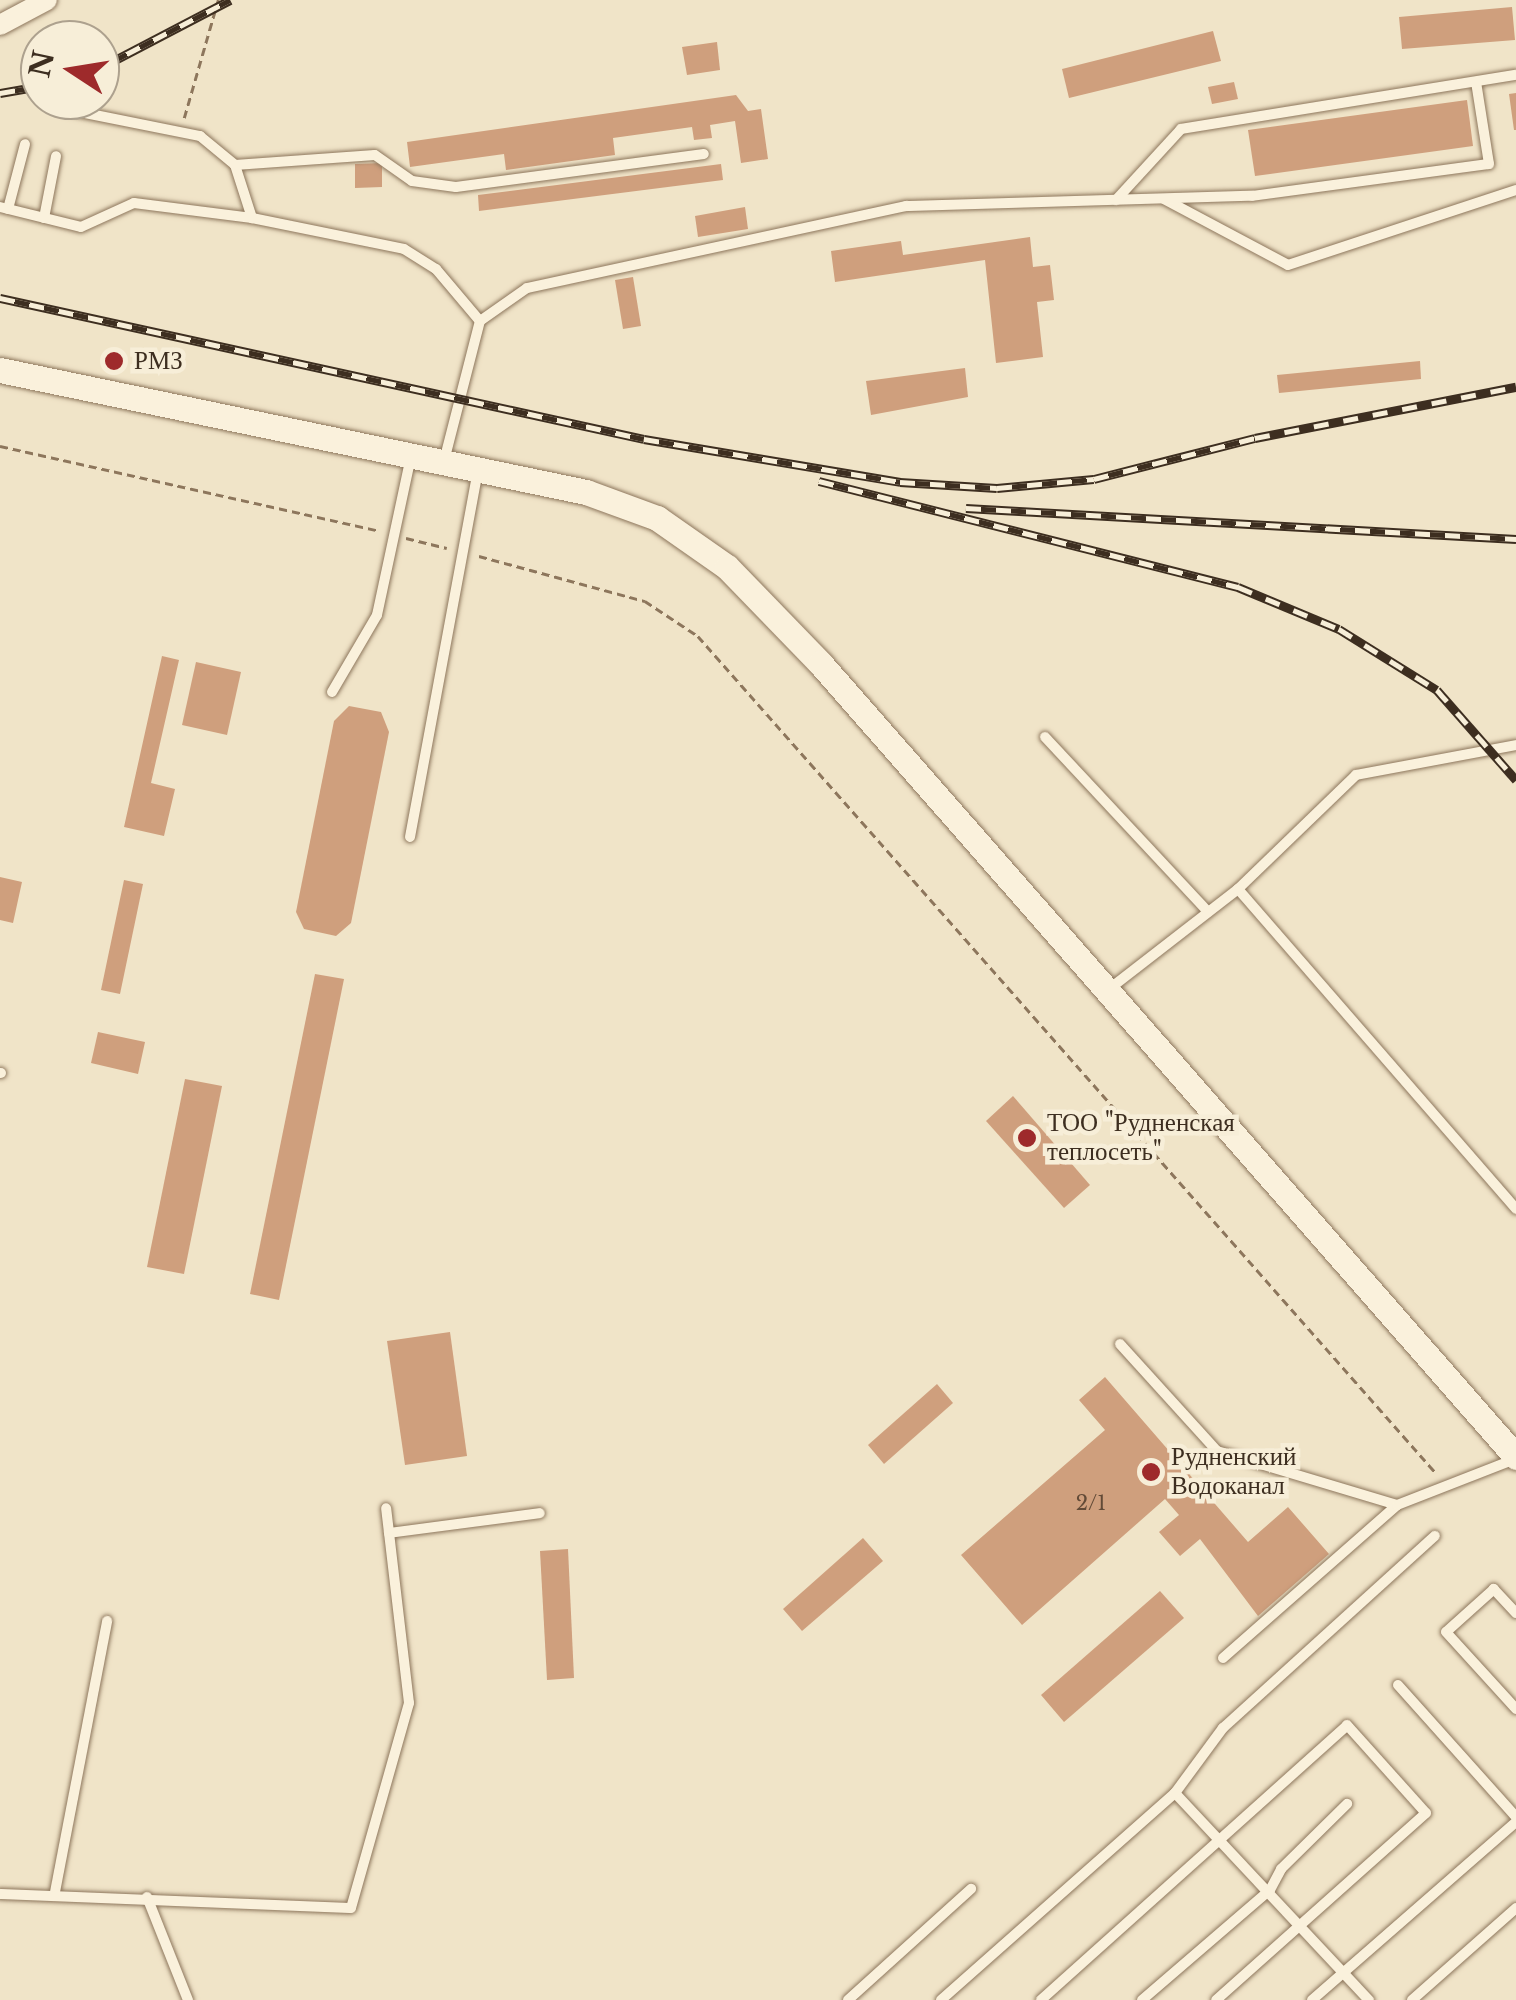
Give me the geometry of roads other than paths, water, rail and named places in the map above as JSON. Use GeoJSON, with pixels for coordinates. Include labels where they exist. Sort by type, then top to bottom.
{"type":"FeatureCollection","features":[{"type":"Feature","properties":{"kind":"street"},"geometry":{"type":"LineString","coordinates":[[0,25],[48,0]]}},
{"type":"Feature","properties":{"kind":"street"},"geometry":{"type":"LineString","coordinates":[[0,370],[586,492],[657,518],[727,568],[820,663],[1516,1458]]}},
{"type":"Feature","properties":{"kind":"lane"},"geometry":{"type":"LineString","coordinates":[[1116,200],[1181,129],[1516,76]]}},
{"type":"Feature","properties":{"kind":"lane"},"geometry":{"type":"LineString","coordinates":[[444,462],[480,321],[527,288],[906,206],[1252,196],[1489,164],[1476,82]]}},
{"type":"Feature","properties":{"kind":"lane"},"geometry":{"type":"LineString","coordinates":[[120,119],[180,130],[222,149],[234,166],[252,218]]}},
{"type":"Feature","properties":{"kind":"lane"},"geometry":{"type":"LineString","coordinates":[[24,144],[4,208],[81,227],[134,203],[252,218],[404,250],[436,270],[480,321]]}},
{"type":"Feature","properties":{"kind":"lane"},"geometry":{"type":"LineString","coordinates":[[234,166],[375,155],[412,180],[456,187],[704,154]]}},
{"type":"Feature","properties":{"kind":"lane"},"geometry":{"type":"LineString","coordinates":[[44,218],[56,156]]}},
{"type":"Feature","properties":{"kind":"lane"},"geometry":{"type":"LineString","coordinates":[[1163,198],[1288,265],[1516,190]]}},
{"type":"Feature","properties":{"kind":"lane"},"geometry":{"type":"LineString","coordinates":[[332,692],[377,615],[411,455]]}},
{"type":"Feature","properties":{"kind":"lane"},"geometry":{"type":"LineString","coordinates":[[410,837],[478,469]]}},
{"type":"Feature","properties":{"kind":"lane"},"geometry":{"type":"LineString","coordinates":[[1045,737],[1208,912]]}},
{"type":"Feature","properties":{"kind":"lane"},"geometry":{"type":"LineString","coordinates":[[1107,990],[1238,889],[1356,775],[1516,745]]}},
{"type":"Feature","properties":{"kind":"lane"},"geometry":{"type":"LineString","coordinates":[[1238,889],[1516,1209]]}},
{"type":"Feature","properties":{"kind":"lane"},"geometry":{"type":"LineString","coordinates":[[1120,1344],[1217,1452],[1397,1504]]}},
{"type":"Feature","properties":{"kind":"lane"},"geometry":{"type":"LineString","coordinates":[[1223,1658],[1397,1504],[1516,1458]]}},
{"type":"Feature","properties":{"kind":"lane"},"geometry":{"type":"LineString","coordinates":[[0,1894],[55,1892],[351,1908],[410,1703],[386,1508]]}},
{"type":"Feature","properties":{"kind":"lane"},"geometry":{"type":"LineString","coordinates":[[389,1533],[540,1513]]}},
{"type":"Feature","properties":{"kind":"lane"},"geometry":{"type":"LineString","coordinates":[[941,2000],[1175,1792],[1224,1728],[1436,1536]]}},
{"type":"Feature","properties":{"kind":"lane"},"geometry":{"type":"LineString","coordinates":[[1516,1613],[1494,1589],[1446,1632],[1516,1709]]}},
{"type":"Feature","properties":{"kind":"lane"},"geometry":{"type":"LineString","coordinates":[[55,1892],[108,1621]]}},
{"type":"Feature","properties":{"kind":"lane"},"geometry":{"type":"LineString","coordinates":[[1312,2000],[1516,1819],[1398,1685]]}},
{"type":"Feature","properties":{"kind":"lane"},"geometry":{"type":"LineString","coordinates":[[1041,2000],[1224,1840],[1347,1725],[1426,1813],[1216,2000]]}},
{"type":"Feature","properties":{"kind":"lane"},"geometry":{"type":"LineString","coordinates":[[1175,1792],[1224,1840],[1369,2000]]}},
{"type":"Feature","properties":{"kind":"lane"},"geometry":{"type":"LineString","coordinates":[[1142,2000],[1270,1890],[1281,1869],[1347,1804]]}},
{"type":"Feature","properties":{"kind":"lane"},"geometry":{"type":"LineString","coordinates":[[848,2000],[971,1889]]}},
{"type":"Feature","properties":{"kind":"lane"},"geometry":{"type":"LineString","coordinates":[[147,1897],[188,2000]]}},
{"type":"Feature","properties":{"kind":"lane"},"geometry":{"type":"LineString","coordinates":[[1412,2000],[1516,1908]]}},
{"type":"Feature","properties":{"kind":"railway"},"geometry":{"type":"LineString","coordinates":[[120,58],[230,0]]}},
{"type":"Feature","properties":{"kind":"railway"},"geometry":{"type":"LineString","coordinates":[[0,93],[20,90]]}},
{"type":"Feature","properties":{"kind":"railway"},"geometry":{"type":"LineString","coordinates":[[0,298],[644,439],[900,482],[997,488],[1094,479],[1255,438],[1516,387]]}},
{"type":"Feature","properties":{"kind":"railway"},"geometry":{"type":"LineString","coordinates":[[819,481],[1238,587],[1339,629],[1437,690],[1516,780]]}},
{"type":"Feature","properties":{"kind":"railway"},"geometry":{"type":"LineString","coordinates":[[966,508],[1516,539]]}},
{"type":"Feature","properties":{"kind":"place","name":"РМЗ"},"geometry":{"type":"Point","coordinates":[114,361]}},
{"type":"Feature","properties":{"kind":"place","name":"ТОО \"Рудненская теплосеть\""},"geometry":{"type":"Point","coordinates":[1027,1138]}},
{"type":"Feature","properties":{"kind":"place","name":"Рудненский Водоканал"},"geometry":{"type":"Point","coordinates":[1151,1472]}}]}
